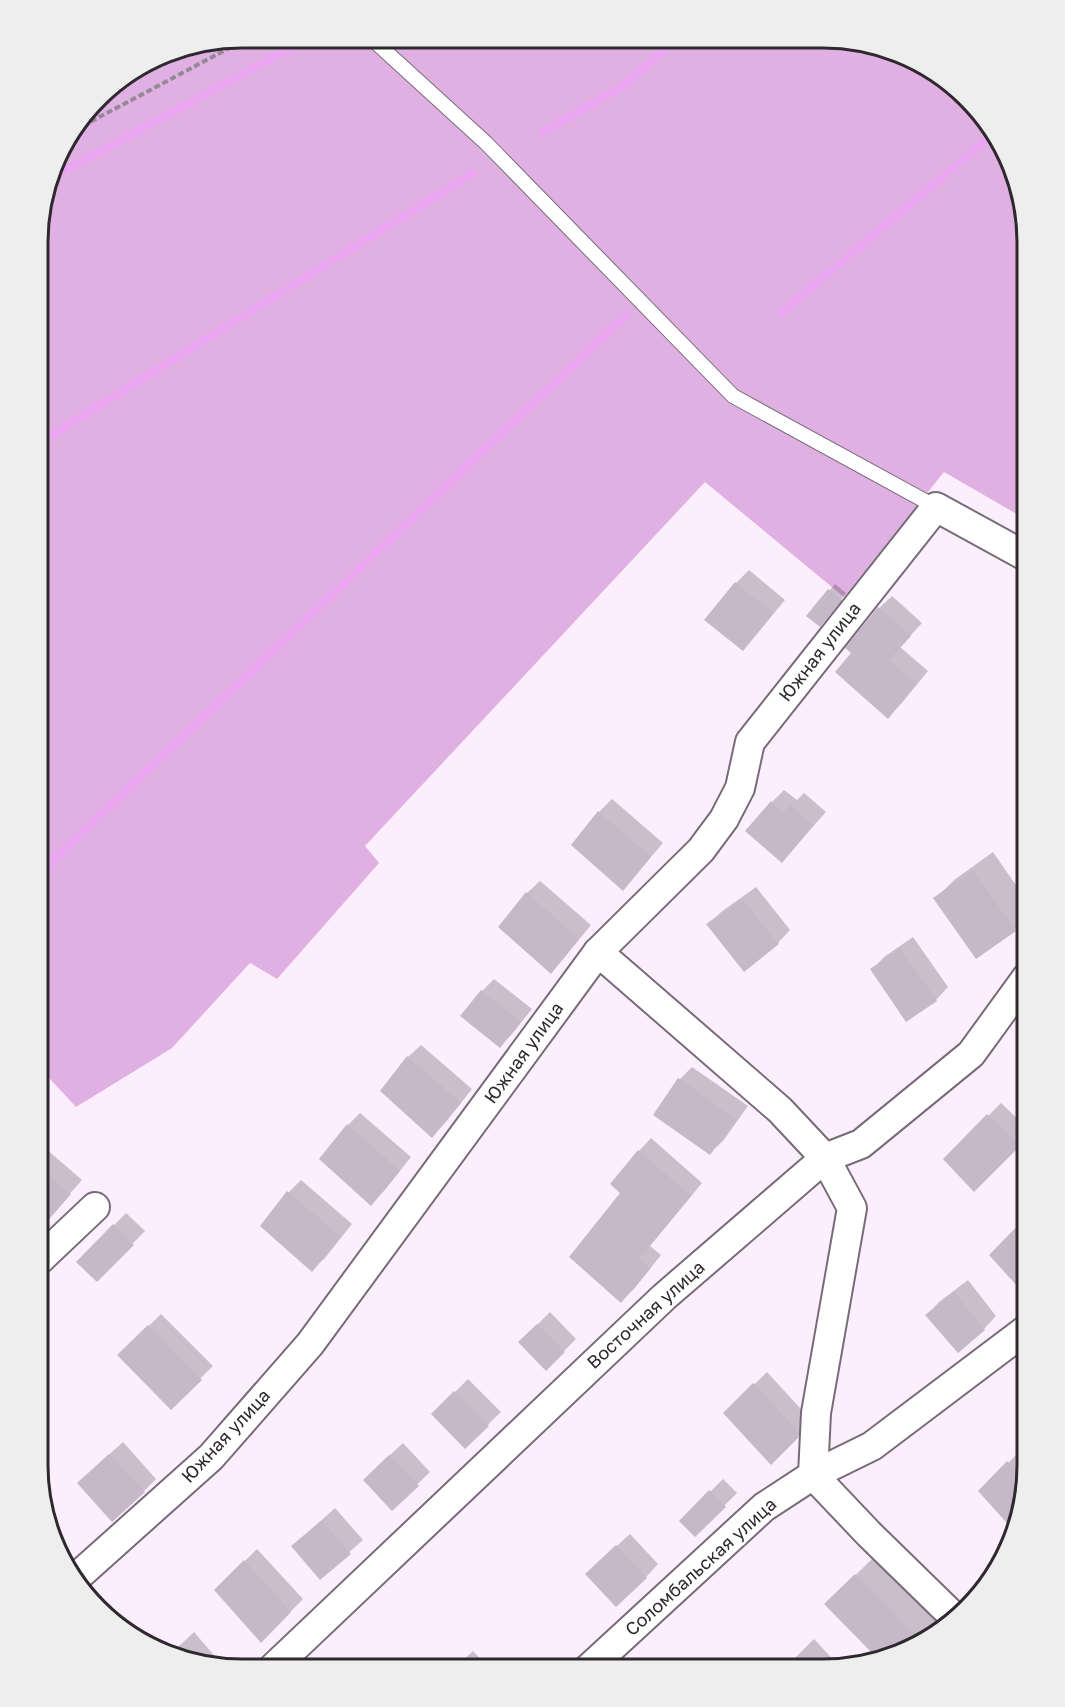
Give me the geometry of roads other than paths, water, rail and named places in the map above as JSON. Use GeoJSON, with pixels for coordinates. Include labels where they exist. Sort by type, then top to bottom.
{"type":"FeatureCollection","features":[{"type":"Feature","properties":{"kind":"street"},"geometry":{"type":"LineString","coordinates":[[936,507],[1017,552]]}},
{"type":"Feature","properties":{"kind":"street","name":"Южная улица"},"geometry":{"type":"LineString","coordinates":[[81,1573],[212,1457],[310,1344],[598,952],[701,850],[724,819],[740,788],[750,742],[936,507]]}},
{"type":"Feature","properties":{"kind":"street"},"geometry":{"type":"LineString","coordinates":[[598,952],[780,1110],[825,1158],[852,1208],[816,1413],[813,1475],[869,1534],[949,1612]]}},
{"type":"Feature","properties":{"kind":"street","name":"Восточная улица"},"geometry":{"type":"LineString","coordinates":[[282,1659],[664,1297],[825,1158],[861,1144],[971,1054],[1017,991]]}},
{"type":"Feature","properties":{"kind":"street"},"geometry":{"type":"LineString","coordinates":[[48,1252],[95,1207]]}},
{"type":"Feature","properties":{"kind":"street","name":"Соломбальская улица"},"geometry":{"type":"LineString","coordinates":[[599,1659],[764,1507],[813,1475],[872,1446],[1017,1337]]}},
{"type":"Feature","properties":{"kind":"lane"},"geometry":{"type":"LineString","coordinates":[[382,48],[486,143],[733,396],[936,507]]}},
{"type":"Feature","properties":{"kind":"waterway"},"geometry":{"type":"LineString","coordinates":[[61,173],[291,48]]}},
{"type":"Feature","properties":{"kind":"waterway"},"geometry":{"type":"LineString","coordinates":[[542,133],[621,87],[667,48]]}},
{"type":"Feature","properties":{"kind":"waterway"},"geometry":{"type":"LineString","coordinates":[[781,313],[987,139]]}},
{"type":"Feature","properties":{"kind":"waterway"},"geometry":{"type":"LineString","coordinates":[[48,437],[473,173]]}},
{"type":"Feature","properties":{"kind":"waterway"},"geometry":{"type":"LineString","coordinates":[[48,868],[51,862],[626,315]]}}]}
